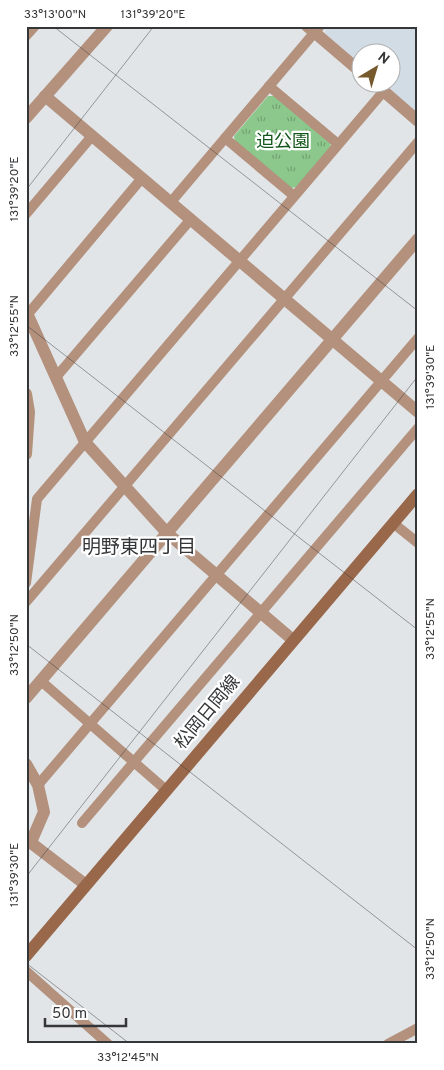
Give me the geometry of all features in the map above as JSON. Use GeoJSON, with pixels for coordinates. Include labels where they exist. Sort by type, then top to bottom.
{"type":"FeatureCollection","features":[{"type":"Feature","properties":{"kind":"main road","name":"松岡日岡線"},"geometry":{"type":"LineString","coordinates":[[26,956],[418,494]]}},
{"type":"Feature","properties":{"kind":"street"},"geometry":{"type":"LineString","coordinates":[[26,36],[35,26]]}},
{"type":"Feature","properties":{"kind":"street"},"geometry":{"type":"LineString","coordinates":[[26,118],[106,26]]}},
{"type":"Feature","properties":{"kind":"street"},"geometry":{"type":"LineString","coordinates":[[171,202],[270,86],[314,28],[352,64]]}},
{"type":"Feature","properties":{"kind":"street"},"geometry":{"type":"LineString","coordinates":[[270,86],[338,144]]}},
{"type":"Feature","properties":{"kind":"street"},"geometry":{"type":"LineString","coordinates":[[26,584],[37,499],[85,442],[383,92],[418,121]]}},
{"type":"Feature","properties":{"kind":"street"},"geometry":{"type":"LineString","coordinates":[[45,96],[418,412]]}},
{"type":"Feature","properties":{"kind":"street"},"geometry":{"type":"LineString","coordinates":[[26,214],[92,136]]}},
{"type":"Feature","properties":{"kind":"street"},"geometry":{"type":"LineString","coordinates":[[225,138],[294,196]]}},
{"type":"Feature","properties":{"kind":"street"},"geometry":{"type":"LineString","coordinates":[[26,602],[418,142]]}},
{"type":"Feature","properties":{"kind":"street"},"geometry":{"type":"LineString","coordinates":[[142,178],[27,312],[85,442],[167,533],[293,640]]}},
{"type":"Feature","properties":{"kind":"street"},"geometry":{"type":"LineString","coordinates":[[57,376],[190,219]]}},
{"type":"Feature","properties":{"kind":"street"},"geometry":{"type":"LineString","coordinates":[[26,698],[418,239]]}},
{"type":"Feature","properties":{"kind":"street"},"geometry":{"type":"LineString","coordinates":[[38,785],[418,338]]}},
{"type":"Feature","properties":{"kind":"street"},"geometry":{"type":"LineString","coordinates":[[26,394],[29,412],[26,454]]}},
{"type":"Feature","properties":{"kind":"street"},"geometry":{"type":"LineString","coordinates":[[82,823],[418,428]]}},
{"type":"Feature","properties":{"kind":"street"},"geometry":{"type":"LineString","coordinates":[[393,522],[418,543]]}},
{"type":"Feature","properties":{"kind":"street"},"geometry":{"type":"LineString","coordinates":[[41,681],[166,790]]}},
{"type":"Feature","properties":{"kind":"street"},"geometry":{"type":"LineString","coordinates":[[26,764],[38,785],[44,812],[28,840],[86,885]]}},
{"type":"Feature","properties":{"kind":"street"},"geometry":{"type":"LineString","coordinates":[[26,970],[108,1044]]}},
{"type":"Feature","properties":{"kind":"street"},"geometry":{"type":"LineString","coordinates":[[388,1044],[418,1028]]}},
{"type":"Feature","properties":{"kind":"shaded area"},"geometry":{"type":"Polygon","coordinates":[[[327,26],[418,26],[418,113],[393,92],[402,92],[402,42],[352,42],[352,57],[325,33],[327,26]]]}},
{"type":"Feature","properties":{"kind":"green space","name":"迫公園"},"geometry":{"type":"Polygon","coordinates":[[[268,96],[275,96],[330,142],[331,147],[297,187],[291,188],[235,142],[234,136],[268,96]]]}},
{"type":"Feature","properties":{"kind":"district","name":"明野東四丁目"},"geometry":{"type":"Point","coordinates":[139,548]}}]}
